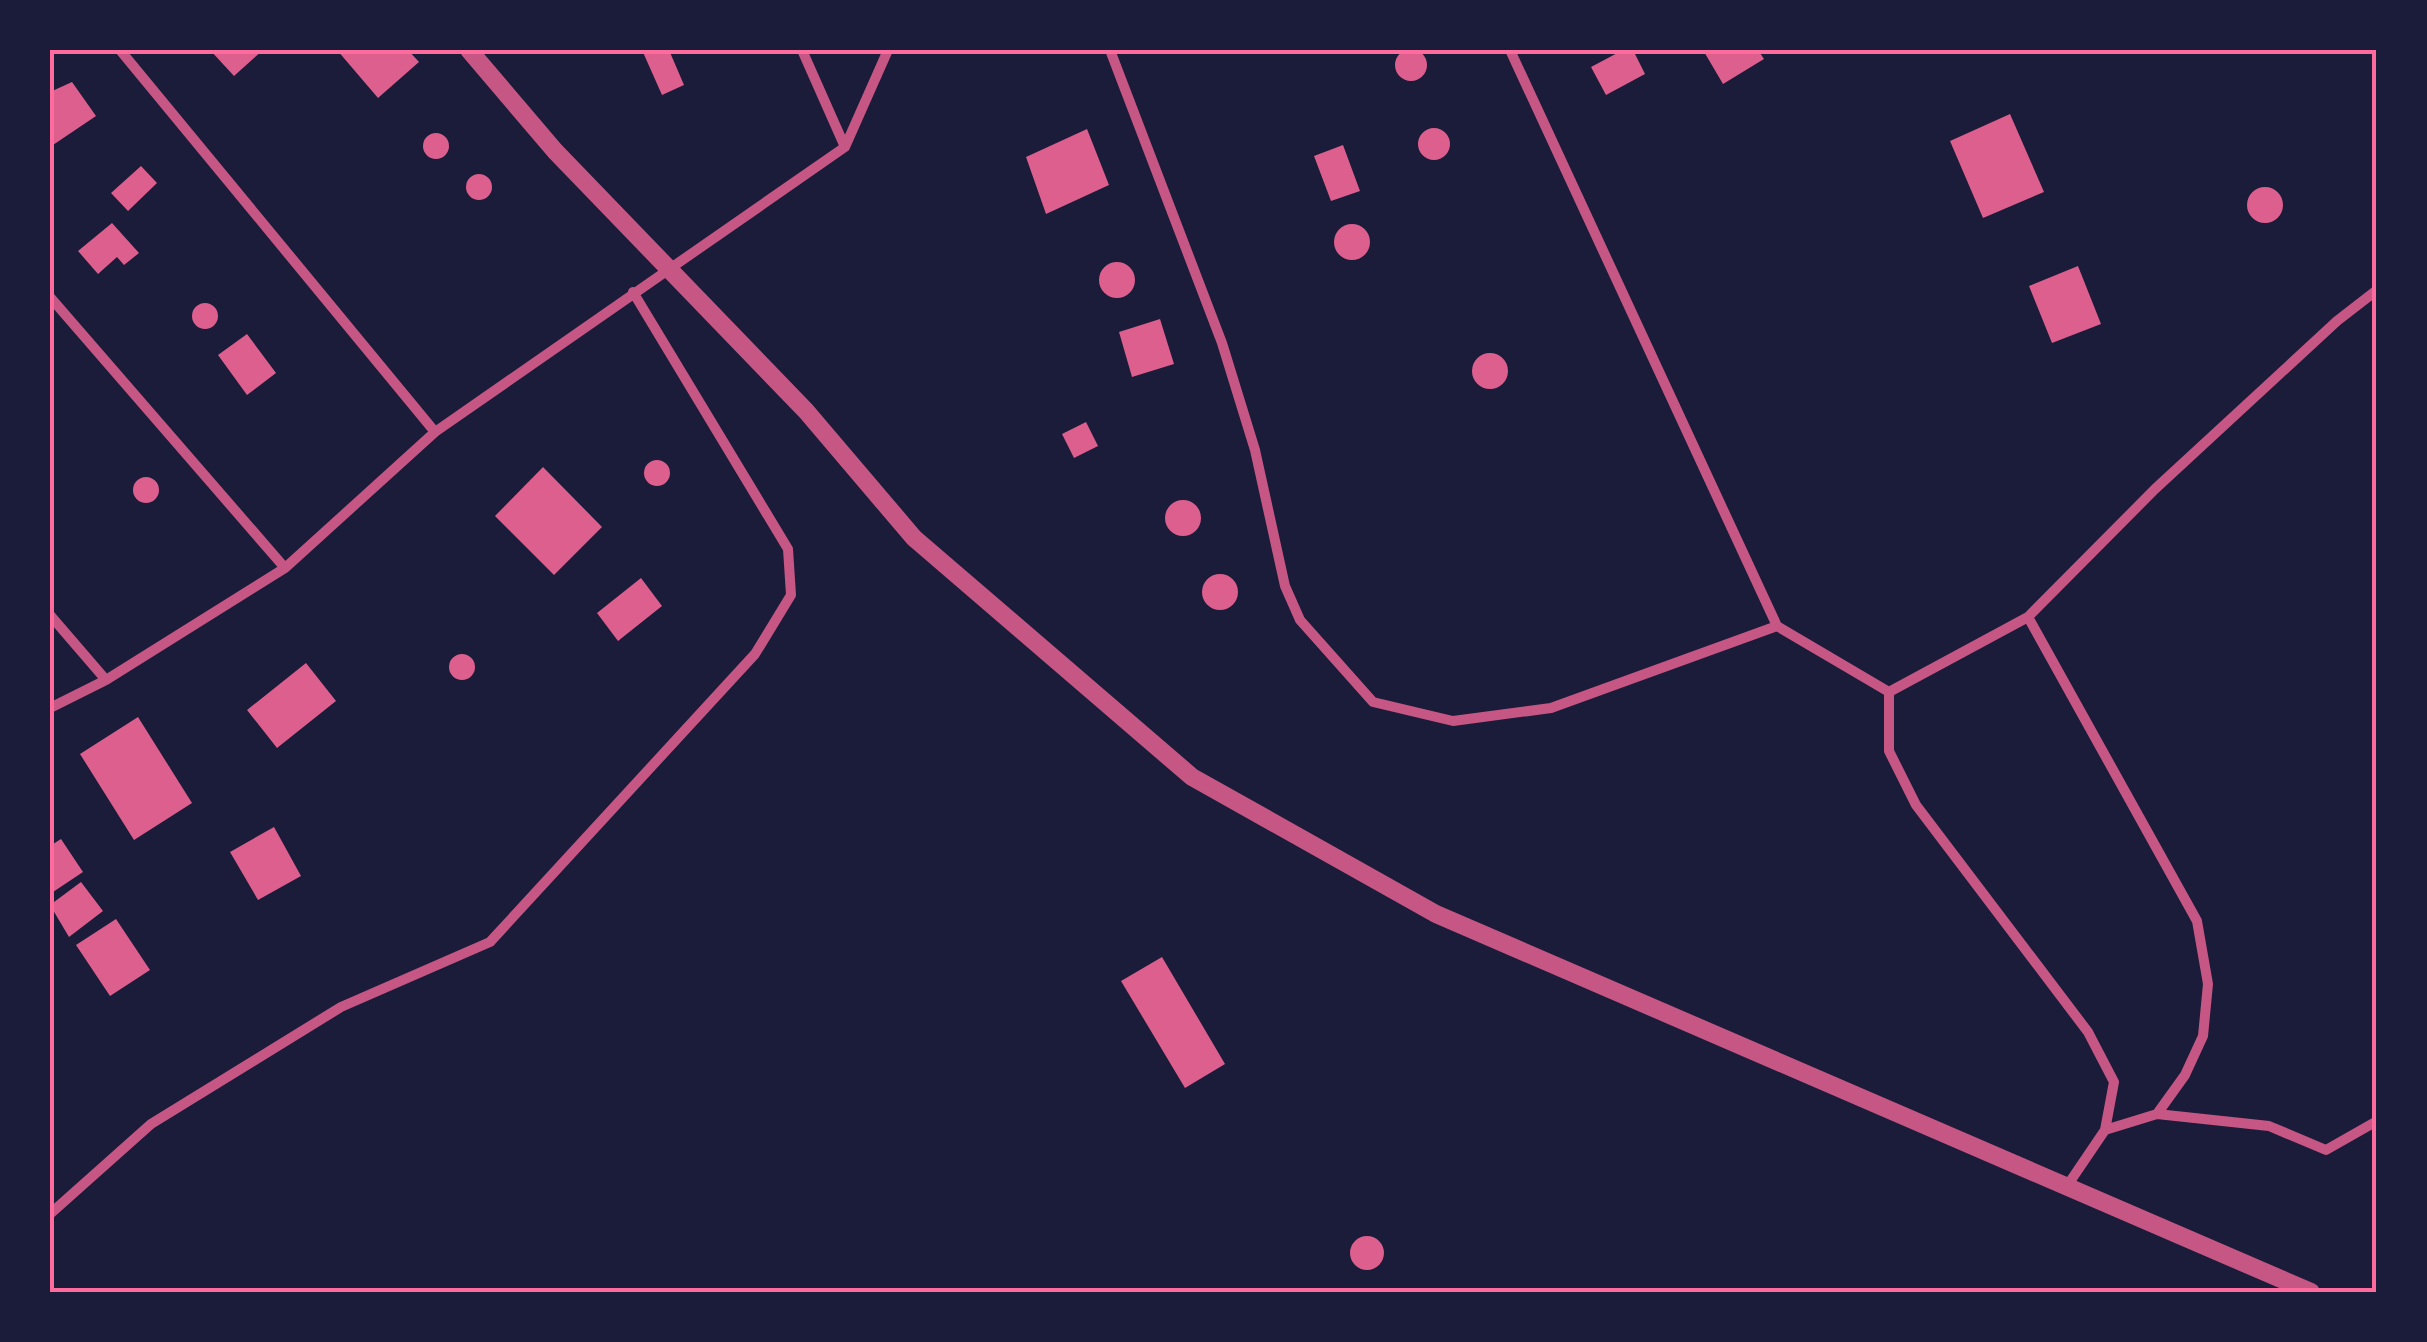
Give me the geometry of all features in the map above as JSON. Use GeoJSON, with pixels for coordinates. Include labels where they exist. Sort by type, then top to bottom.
{"type":"FeatureCollection","features":[{"type":"Feature","properties":{"kind":"street"},"geometry":{"type":"LineString","coordinates":[[120,50],[435,432]]}},
{"type":"Feature","properties":{"kind":"street"},"geometry":{"type":"LineString","coordinates":[[469,50],[555,151],[806,411],[914,538],[1217,794],[1436,914],[2065,1189],[2311,1292]]}},
{"type":"Feature","properties":{"kind":"street"},"geometry":{"type":"LineString","coordinates":[[802,50],[845,147]]}},
{"type":"Feature","properties":{"kind":"street"},"geometry":{"type":"LineString","coordinates":[[50,708],[106,680],[285,568],[435,432],[845,147],[888,50]]}},
{"type":"Feature","properties":{"kind":"street"},"geometry":{"type":"LineString","coordinates":[[1110,50],[1222,343],[1255,450],[1285,586],[1300,620],[1373,702],[1454,722],[1551,708],[1776,626]]}},
{"type":"Feature","properties":{"kind":"street"},"geometry":{"type":"LineString","coordinates":[[1510,50],[1776,626],[1890,692]]}},
{"type":"Feature","properties":{"kind":"street"},"geometry":{"type":"LineString","coordinates":[[1890,692],[2028,617],[2156,489],[2337,320],[2377,290]]}},
{"type":"Feature","properties":{"kind":"street"},"geometry":{"type":"LineString","coordinates":[[50,1214],[150,1124],[341,1006],[490,942],[755,654],[791,595],[788,548],[633,292]]}},
{"type":"Feature","properties":{"kind":"street"},"geometry":{"type":"LineString","coordinates":[[50,297],[285,568]]}},
{"type":"Feature","properties":{"kind":"street"},"geometry":{"type":"LineString","coordinates":[[50,614],[106,680]]}},
{"type":"Feature","properties":{"kind":"street"},"geometry":{"type":"LineString","coordinates":[[2028,617],[2198,921],[2208,984],[2203,1036],[2185,1075],[2157,1114]]}},
{"type":"Feature","properties":{"kind":"street"},"geometry":{"type":"LineString","coordinates":[[1890,692],[1889,751],[1916,805],[2088,1032],[2114,1082],[2106,1130],[2065,1189]]}},
{"type":"Feature","properties":{"kind":"street"},"geometry":{"type":"LineString","coordinates":[[2106,1130],[2157,1114],[2269,1126],[2326,1150],[2377,1122]]}},
{"type":"Feature","properties":{"kind":"building"},"geometry":{"type":"Polygon","coordinates":[[[1411,49],[1422,54],[1427,65],[1422,76],[1411,81],[1400,76],[1395,65],[1400,54],[1411,49]]]}},
{"type":"Feature","properties":{"kind":"building"},"geometry":{"type":"Polygon","coordinates":[[[210,50],[263,50],[234,76],[210,50]]]}},
{"type":"Feature","properties":{"kind":"building"},"geometry":{"type":"Polygon","coordinates":[[[337,50],[408,50],[419,62],[378,98],[337,50]]]}},
{"type":"Feature","properties":{"kind":"building"},"geometry":{"type":"Polygon","coordinates":[[[642,50],[669,50],[684,85],[662,95],[642,50]]]}},
{"type":"Feature","properties":{"kind":"building"},"geometry":{"type":"Polygon","coordinates":[[[1623,50],[1633,50],[1645,74],[1606,95],[1591,67],[1623,50]]]}},
{"type":"Feature","properties":{"kind":"building"},"geometry":{"type":"Polygon","coordinates":[[[1703,50],[1758,50],[1764,59],[1723,84],[1703,50]]]}},
{"type":"Feature","properties":{"kind":"building"},"geometry":{"type":"Polygon","coordinates":[[[72,82],[96,116],[50,147],[50,92],[72,82]]]}},
{"type":"Feature","properties":{"kind":"building"},"geometry":{"type":"Polygon","coordinates":[[[2010,114],[2044,192],[1983,218],[1950,141],[2010,114]]]}},
{"type":"Feature","properties":{"kind":"building"},"geometry":{"type":"Polygon","coordinates":[[[1434,128],[1445,133],[1450,144],[1445,155],[1434,160],[1423,155],[1418,144],[1423,133],[1434,128]]]}},
{"type":"Feature","properties":{"kind":"building"},"geometry":{"type":"Polygon","coordinates":[[[1087,129],[1109,185],[1046,214],[1026,157],[1087,129]]]}},
{"type":"Feature","properties":{"kind":"building"},"geometry":{"type":"Polygon","coordinates":[[[436,133],[445,137],[449,146],[445,155],[436,159],[427,155],[423,146],[427,137],[436,133]]]}},
{"type":"Feature","properties":{"kind":"building"},"geometry":{"type":"Polygon","coordinates":[[[1343,145],[1360,191],[1331,201],[1314,156],[1343,145]]]}},
{"type":"Feature","properties":{"kind":"building"},"geometry":{"type":"Polygon","coordinates":[[[141,166],[157,183],[128,211],[111,193],[141,166]]]}},
{"type":"Feature","properties":{"kind":"building"},"geometry":{"type":"Polygon","coordinates":[[[479,174],[488,178],[492,187],[488,196],[479,200],[470,196],[466,187],[470,178],[479,174]]]}},
{"type":"Feature","properties":{"kind":"building"},"geometry":{"type":"Polygon","coordinates":[[[2265,187],[2278,192],[2283,205],[2278,218],[2265,223],[2252,218],[2247,205],[2252,192],[2265,187]]]}},
{"type":"Feature","properties":{"kind":"building"},"geometry":{"type":"Polygon","coordinates":[[[112,223],[139,253],[124,265],[117,257],[98,274],[78,251],[112,223]]]}},
{"type":"Feature","properties":{"kind":"building"},"geometry":{"type":"Polygon","coordinates":[[[1352,224],[1365,229],[1370,242],[1365,255],[1352,260],[1339,255],[1334,242],[1339,229],[1352,224]]]}},
{"type":"Feature","properties":{"kind":"building"},"geometry":{"type":"Polygon","coordinates":[[[1117,262],[1130,267],[1135,280],[1130,293],[1117,298],[1104,293],[1099,280],[1104,267],[1117,262]]]}},
{"type":"Feature","properties":{"kind":"building"},"geometry":{"type":"Polygon","coordinates":[[[2078,266],[2101,324],[2052,343],[2029,286],[2078,266]]]}},
{"type":"Feature","properties":{"kind":"building"},"geometry":{"type":"Polygon","coordinates":[[[205,303],[214,307],[218,316],[214,325],[205,329],[196,325],[192,316],[196,307],[205,303]]]}},
{"type":"Feature","properties":{"kind":"building"},"geometry":{"type":"Polygon","coordinates":[[[1160,319],[1174,364],[1132,377],[1119,332],[1160,319]]]}},
{"type":"Feature","properties":{"kind":"building"},"geometry":{"type":"Polygon","coordinates":[[[247,334],[276,373],[247,395],[218,355],[247,334]]]}},
{"type":"Feature","properties":{"kind":"building"},"geometry":{"type":"Polygon","coordinates":[[[1490,353],[1503,358],[1508,371],[1503,384],[1490,389],[1477,384],[1472,371],[1477,358],[1490,353]]]}},
{"type":"Feature","properties":{"kind":"building"},"geometry":{"type":"Polygon","coordinates":[[[1086,422],[1098,446],[1074,458],[1062,434],[1086,422]]]}},
{"type":"Feature","properties":{"kind":"building"},"geometry":{"type":"Polygon","coordinates":[[[657,460],[666,464],[670,473],[666,482],[657,486],[648,482],[644,473],[648,464],[657,460]]]}},
{"type":"Feature","properties":{"kind":"building"},"geometry":{"type":"Polygon","coordinates":[[[543,467],[602,527],[554,575],[495,516],[543,467]]]}},
{"type":"Feature","properties":{"kind":"building"},"geometry":{"type":"Polygon","coordinates":[[[146,477],[155,481],[159,490],[155,499],[146,503],[137,499],[133,490],[137,481],[146,477]]]}},
{"type":"Feature","properties":{"kind":"building"},"geometry":{"type":"Polygon","coordinates":[[[1183,500],[1196,505],[1201,518],[1196,531],[1183,536],[1170,531],[1165,518],[1170,505],[1183,500]]]}},
{"type":"Feature","properties":{"kind":"building"},"geometry":{"type":"Polygon","coordinates":[[[1220,574],[1233,579],[1238,592],[1233,605],[1220,610],[1207,605],[1202,592],[1207,579],[1220,574]]]}},
{"type":"Feature","properties":{"kind":"building"},"geometry":{"type":"Polygon","coordinates":[[[641,578],[662,606],[618,641],[597,613],[641,578]]]}},
{"type":"Feature","properties":{"kind":"building"},"geometry":{"type":"Polygon","coordinates":[[[462,654],[471,658],[475,667],[471,676],[462,680],[453,676],[449,667],[453,658],[462,654]]]}},
{"type":"Feature","properties":{"kind":"building"},"geometry":{"type":"Polygon","coordinates":[[[306,663],[336,701],[277,748],[247,710],[306,663]]]}},
{"type":"Feature","properties":{"kind":"building"},"geometry":{"type":"Polygon","coordinates":[[[138,717],[192,803],[134,840],[80,754],[138,717]]]}},
{"type":"Feature","properties":{"kind":"building"},"geometry":{"type":"Polygon","coordinates":[[[274,827],[301,876],[258,900],[230,852],[274,827]]]}},
{"type":"Feature","properties":{"kind":"building"},"geometry":{"type":"Polygon","coordinates":[[[61,839],[83,872],[50,894],[50,846],[61,839]]]}},
{"type":"Feature","properties":{"kind":"building"},"geometry":{"type":"Polygon","coordinates":[[[81,882],[103,911],[69,937],[50,905],[81,882]]]}},
{"type":"Feature","properties":{"kind":"building"},"geometry":{"type":"Polygon","coordinates":[[[116,919],[150,970],[110,996],[76,945],[116,919]]]}},
{"type":"Feature","properties":{"kind":"building"},"geometry":{"type":"Polygon","coordinates":[[[1162,957],[1225,1064],[1185,1088],[1121,981],[1162,957]]]}},
{"type":"Feature","properties":{"kind":"building"},"geometry":{"type":"Polygon","coordinates":[[[1367,1236],[1379,1241],[1384,1253],[1379,1265],[1367,1270],[1355,1265],[1350,1253],[1355,1241],[1367,1236]]]}}]}
